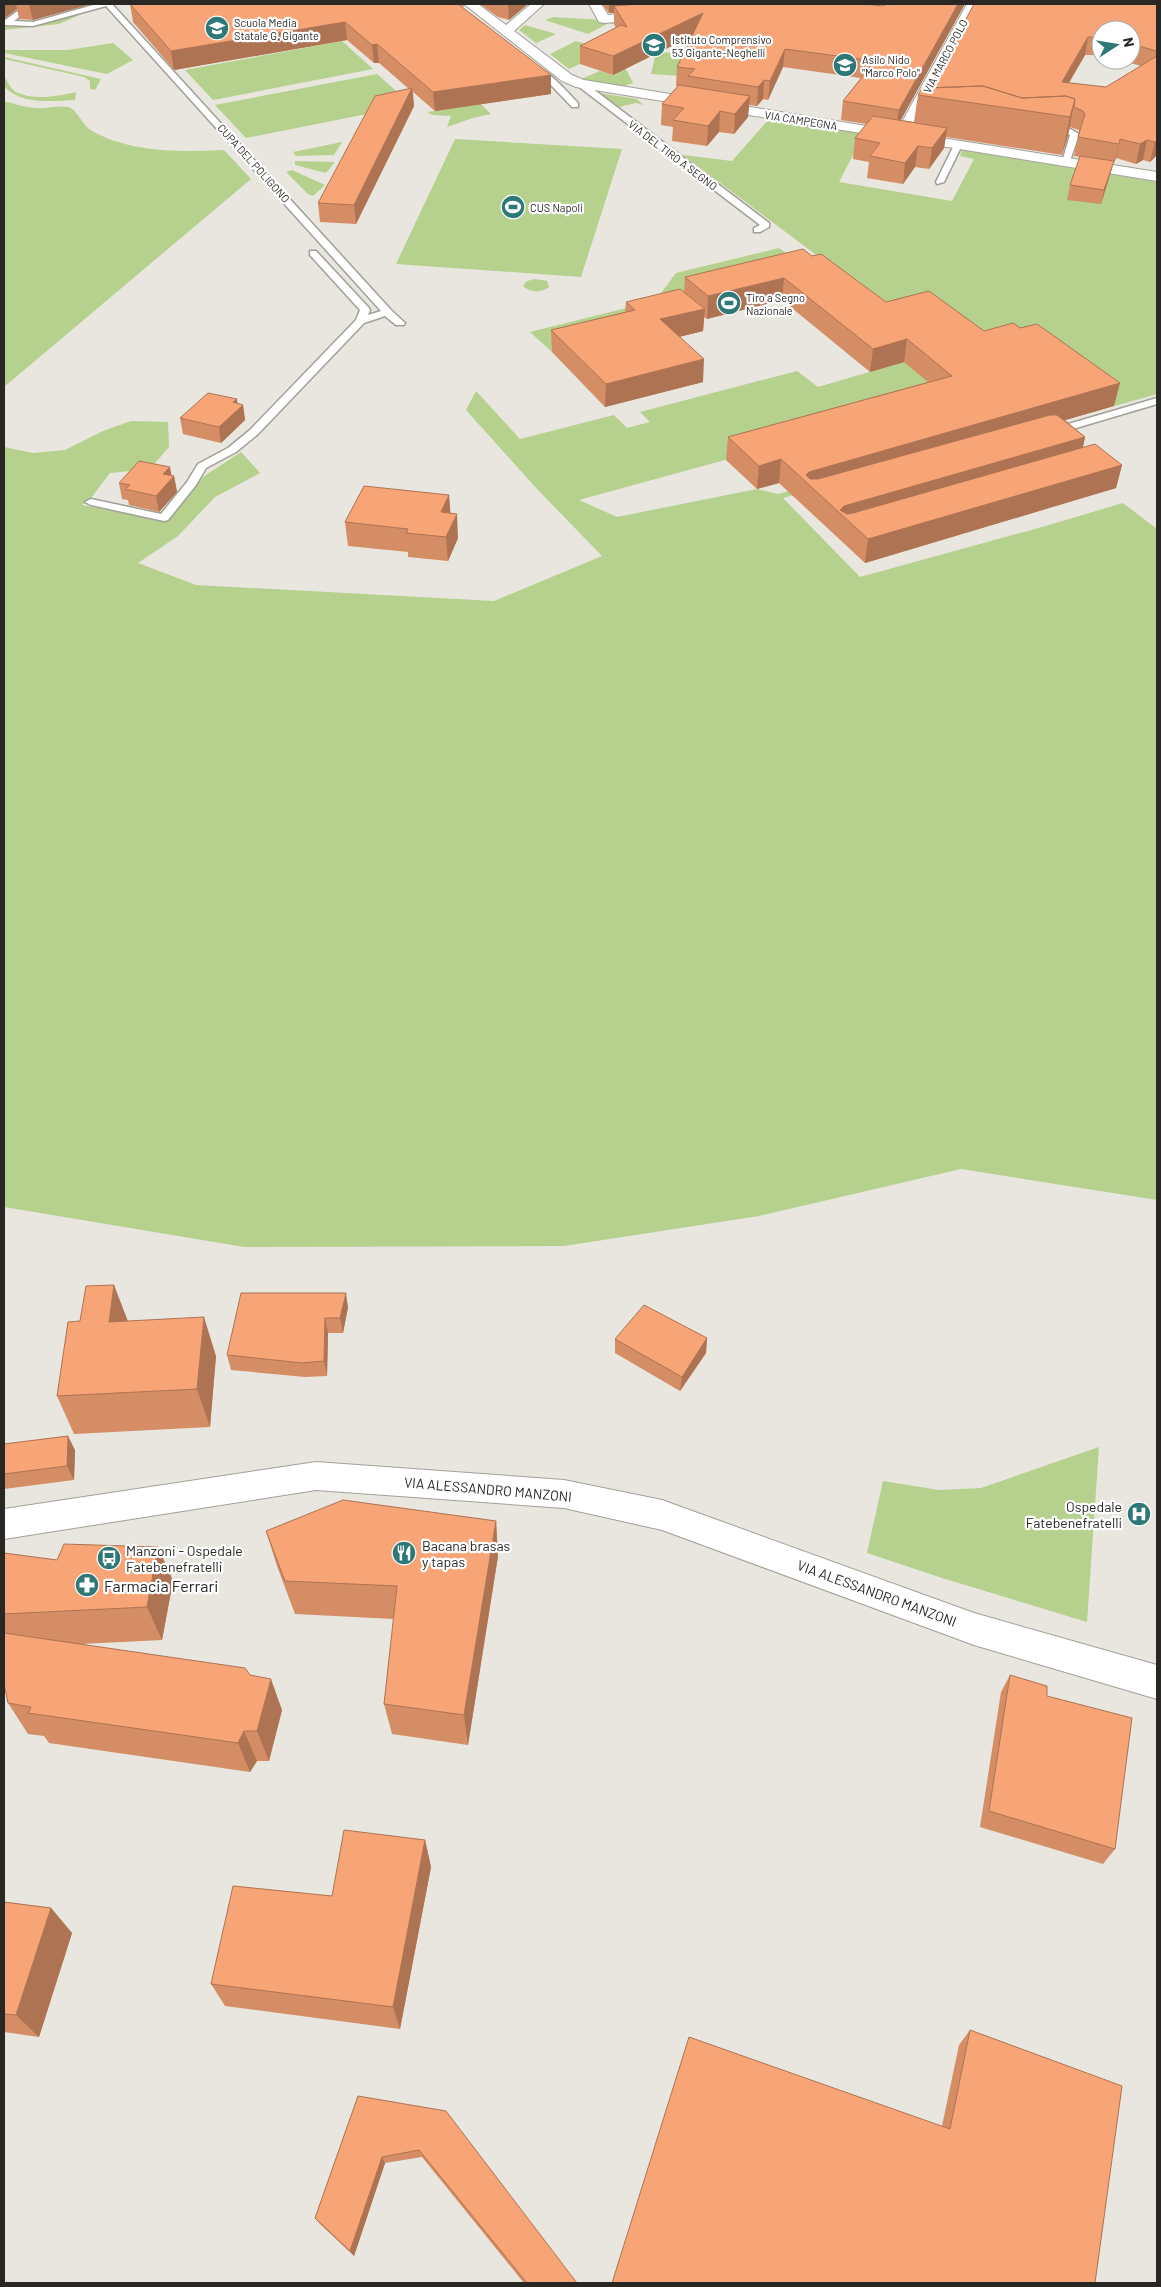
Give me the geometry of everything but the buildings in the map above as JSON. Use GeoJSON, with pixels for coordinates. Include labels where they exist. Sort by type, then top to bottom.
{"type":"FeatureCollection","features":[{"type":"Feature","properties":{"kind":"street","name":"VIA CAMPEGNA"},"geometry":{"type":"LineString","coordinates":[[470,4],[503,33],[567,78],[581,84],[1157,177]]}},
{"type":"Feature","properties":{"kind":"street"},"geometry":{"type":"LineString","coordinates":[[503,33],[538,4]]}},
{"type":"Feature","properties":{"kind":"street"},"geometry":{"type":"LineString","coordinates":[[595,4],[604,19],[662,14]]}},
{"type":"Feature","properties":{"kind":"street","name":"VIA MARCO POLO"},"geometry":{"type":"LineString","coordinates":[[902,135],[916,121],[973,4]]}},
{"type":"Feature","properties":{"kind":"street","name":"VIA ALESSANDRO MANZONI"},"geometry":{"type":"LineString","coordinates":[[4,1524],[316,1476],[564,1494],[662,1515],[974,1629],[1157,1682]]}},
{"type":"Feature","properties":{"kind":"lane"},"geometry":{"type":"LineString","coordinates":[[26,4],[22,10],[6,23],[33,24],[106,4]]}},
{"type":"Feature","properties":{"kind":"lane","name":"CUPA DEL POLIGONO"},"geometry":{"type":"LineString","coordinates":[[106,4],[387,312],[400,323]]}},
{"type":"Feature","properties":{"kind":"lane"},"geometry":{"type":"LineString","coordinates":[[523,60],[553,82],[575,105]]}},
{"type":"Feature","properties":{"kind":"lane","name":"VIA DEL TIRO A SEGNO"},"geometry":{"type":"LineString","coordinates":[[581,84],[766,225],[756,230]]}},
{"type":"Feature","properties":{"kind":"lane"},"geometry":{"type":"LineString","coordinates":[[1034,131],[1060,128],[1075,134],[1066,162]]}},
{"type":"Feature","properties":{"kind":"lane"},"geometry":{"type":"LineString","coordinates":[[940,182],[958,145]]}},
{"type":"Feature","properties":{"kind":"lane"},"geometry":{"type":"LineString","coordinates":[[91,502],[164,518],[192,483],[202,466],[232,450],[254,432],[360,321],[366,310],[313,253]]}},
{"type":"Feature","properties":{"kind":"lane"},"geometry":{"type":"LineString","coordinates":[[360,321],[387,312]]}},
{"type":"Feature","properties":{"kind":"lane"},"geometry":{"type":"LineString","coordinates":[[1043,434],[1157,400]]}},
{"type":"Feature","properties":{"kind":"green space"},"geometry":{"type":"Polygon","coordinates":[[[93,9],[59,24],[4,30],[4,27],[34,26],[93,9]]]}},
{"type":"Feature","properties":{"kind":"green space"},"geometry":{"type":"Polygon","coordinates":[[[553,17],[638,22],[636,30],[609,23],[588,34],[545,20],[553,17]]]}},
{"type":"Feature","properties":{"kind":"green space"},"geometry":{"type":"Polygon","coordinates":[[[525,25],[556,34],[536,43],[519,30],[525,25]]]}},
{"type":"Feature","properties":{"kind":"green space"},"geometry":{"type":"Polygon","coordinates":[[[342,41],[373,69],[213,100],[185,70],[342,41]]]}},
{"type":"Feature","properties":{"kind":"green space"},"geometry":{"type":"Polygon","coordinates":[[[576,41],[599,48],[601,54],[569,69],[550,54],[576,41]]]}},
{"type":"Feature","properties":{"kind":"green space"},"geometry":{"type":"Polygon","coordinates":[[[113,43],[133,60],[107,74],[4,53],[4,50],[68,50],[113,43]]]}},
{"type":"Feature","properties":{"kind":"green space"},"geometry":{"type":"Polygon","coordinates":[[[656,52],[755,57],[681,76],[651,74],[656,52]]]}},
{"type":"Feature","properties":{"kind":"green space"},"geometry":{"type":"Polygon","coordinates":[[[4,57],[101,79],[95,90],[90,89],[90,81],[84,77],[4,59],[4,57]]]}},
{"type":"Feature","properties":{"kind":"green space"},"geometry":{"type":"Polygon","coordinates":[[[621,59],[633,83],[624,86],[581,79],[600,71],[613,75],[618,72],[621,59]]]}},
{"type":"Feature","properties":{"kind":"green space"},"geometry":{"type":"Polygon","coordinates":[[[377,74],[412,105],[246,138],[215,105],[377,74]]]}},
{"type":"Feature","properties":{"kind":"green space"},"geometry":{"type":"Polygon","coordinates":[[[4,76],[14,91],[23,95],[46,97],[76,92],[75,100],[27,99],[11,92],[4,86],[4,76]]]}},
{"type":"Feature","properties":{"kind":"green space"},"geometry":{"type":"Polygon","coordinates":[[[599,93],[637,99],[643,105],[636,103],[619,107],[599,93]]]}},
{"type":"Feature","properties":{"kind":"green space"},"geometry":{"type":"Polygon","coordinates":[[[4,101],[33,108],[60,106],[71,108],[92,131],[123,144],[156,150],[224,150],[251,179],[4,387],[4,101]]]}},
{"type":"Feature","properties":{"kind":"green space"},"geometry":{"type":"Polygon","coordinates":[[[481,104],[491,114],[447,127],[451,116],[433,115],[427,112],[481,104]]]}},
{"type":"Feature","properties":{"kind":"green space"},"geometry":{"type":"Polygon","coordinates":[[[769,119],[864,134],[839,182],[952,201],[974,159],[960,156],[962,150],[1157,182],[1157,394],[1115,406],[1033,346],[1051,424],[783,498],[860,577],[1123,503],[1157,529],[1157,1200],[961,1169],[759,1216],[564,1246],[244,1247],[4,1207],[4,447],[33,453],[65,450],[103,431],[131,421],[168,422],[169,447],[150,469],[110,473],[91,498],[82,505],[165,521],[170,518],[203,477],[241,452],[260,473],[215,497],[178,536],[138,563],[196,585],[494,601],[602,556],[538,490],[466,410],[476,391],[520,439],[614,415],[627,428],[650,422],[640,412],[797,371],[818,387],[914,359],[948,399],[579,500],[617,517],[757,489],[778,494],[1032,424],[903,320],[683,155],[732,161],[769,119]]]}},
{"type":"Feature","properties":{"kind":"green space","name":"CUS Napoli"},"geometry":{"type":"Polygon","coordinates":[[[455,139],[622,149],[581,277],[396,264],[455,139]]]}},
{"type":"Feature","properties":{"kind":"green space"},"geometry":{"type":"Polygon","coordinates":[[[342,142],[334,155],[296,156],[293,152],[342,142]]]}},
{"type":"Feature","properties":{"kind":"green space"},"geometry":{"type":"Polygon","coordinates":[[[295,161],[335,162],[326,173],[295,165],[295,161]]]}},
{"type":"Feature","properties":{"kind":"green space"},"geometry":{"type":"Polygon","coordinates":[[[292,170],[325,185],[313,196],[308,194],[286,172],[292,170]]]}},
{"type":"Feature","properties":{"kind":"green space"},"geometry":{"type":"Polygon","coordinates":[[[779,248],[819,276],[552,352],[530,332],[655,301],[676,273],[779,248]]]}},
{"type":"Feature","properties":{"kind":"green space"},"geometry":{"type":"Polygon","coordinates":[[[535,279],[547,281],[549,287],[536,291],[529,290],[523,286],[527,281],[535,279]]]}},
{"type":"Feature","properties":{"kind":"green space"},"geometry":{"type":"Polygon","coordinates":[[[1099,1447],[1087,1622],[867,1553],[883,1481],[939,1490],[981,1488],[1099,1447]]]}},
{"type":"Feature","properties":{"kind":"place","name":"Scuola Media Statale G. Gigante"},"geometry":{"type":"Point","coordinates":[217,28]}},
{"type":"Feature","properties":{"kind":"place","name":"Istituto Comprensivo 53 Gigante-Neghelli"},"geometry":{"type":"Point","coordinates":[654,45]}},
{"type":"Feature","properties":{"kind":"place","name":"Asilo Nido \"Marco Polo\""},"geometry":{"type":"Point","coordinates":[845,65]}},
{"type":"Feature","properties":{"kind":"place","name":"CUS Napoli"},"geometry":{"type":"Point","coordinates":[513,207]}},
{"type":"Feature","properties":{"kind":"place","name":"Tiro a Segno Nazionale"},"geometry":{"type":"Point","coordinates":[729,303]}},
{"type":"Feature","properties":{"kind":"place","name":"Ospedale Fatebenefratelli"},"geometry":{"type":"Point","coordinates":[1139,1514]}},
{"type":"Feature","properties":{"kind":"place","name":"Bacana brasas y tapas"},"geometry":{"type":"Point","coordinates":[404,1553]}},
{"type":"Feature","properties":{"kind":"place","name":"Manzoni - Ospedale Fatebenefratelli"},"geometry":{"type":"Point","coordinates":[109,1558]}},
{"type":"Feature","properties":{"kind":"place","name":"Farmacia Ferrari"},"geometry":{"type":"Point","coordinates":[87,1585]}}]}
